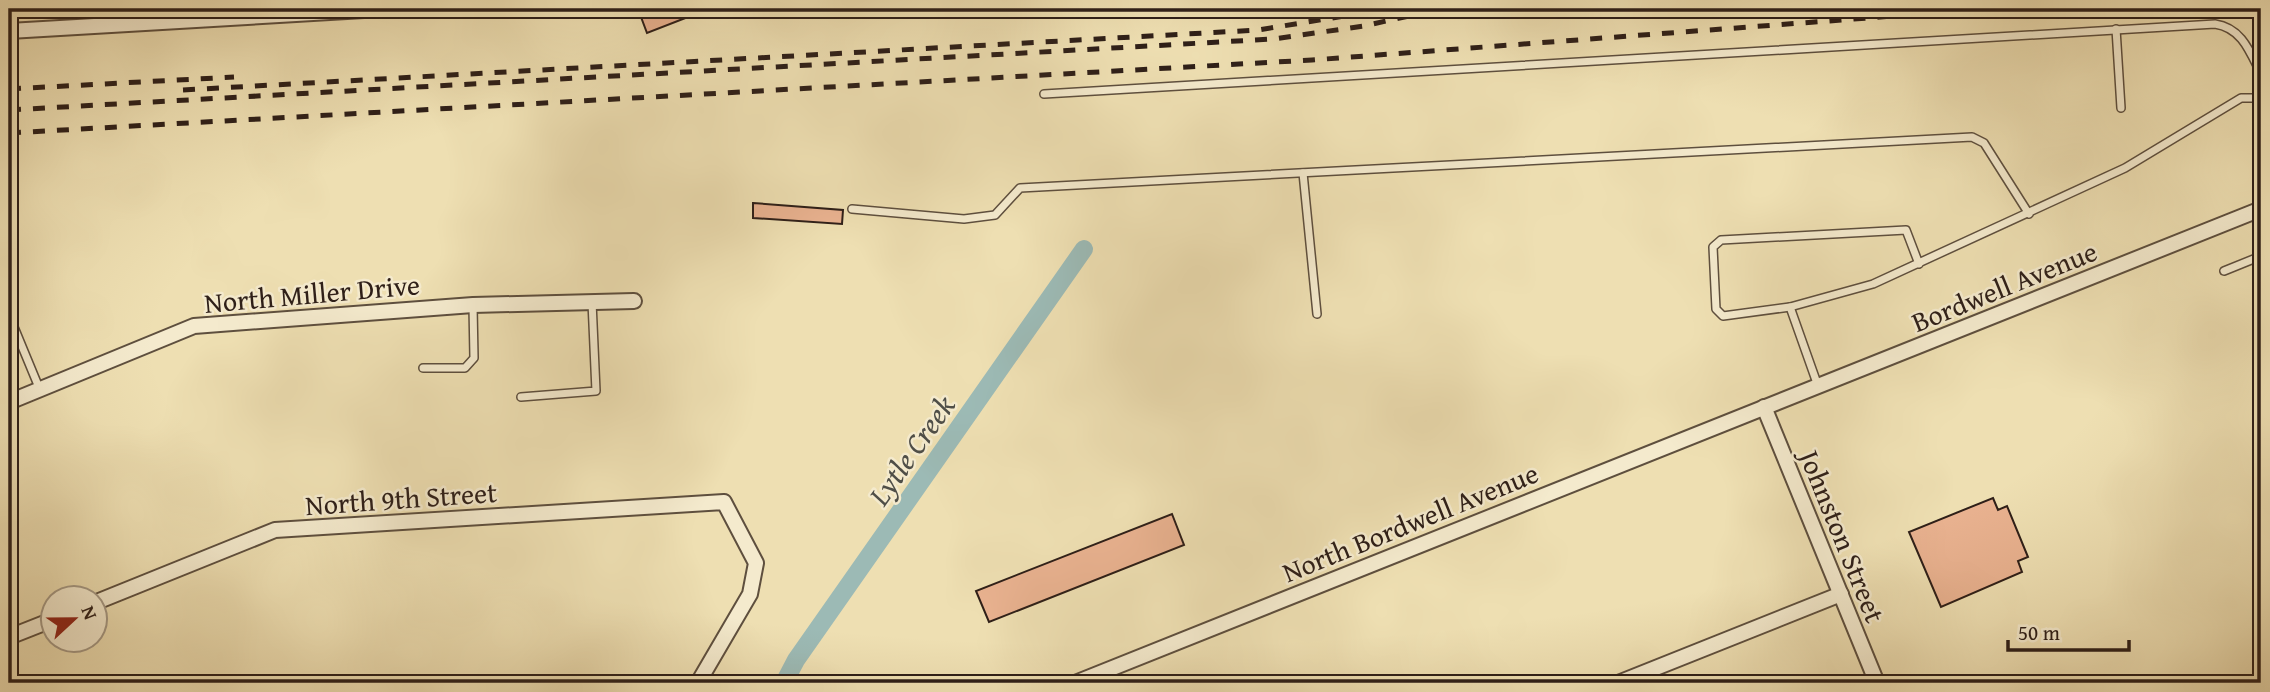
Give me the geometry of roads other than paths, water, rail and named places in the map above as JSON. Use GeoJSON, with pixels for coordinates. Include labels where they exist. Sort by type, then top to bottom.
{"type":"FeatureCollection","features":[{"type":"Feature","properties":{"kind":"street"},"geometry":{"type":"LineString","coordinates":[[9,31],[219,14],[381,9]]}},
{"type":"Feature","properties":{"kind":"street","name":"Bordwell Avenue"},"geometry":{"type":"LineString","coordinates":[[1763,407],[2261,209]]}},
{"type":"Feature","properties":{"kind":"street","name":"North Miller Drive"},"geometry":{"type":"LineString","coordinates":[[9,402],[194,327],[473,305],[634,301]]}},
{"type":"Feature","properties":{"kind":"street","name":"Johnston Street"},"geometry":{"type":"LineString","coordinates":[[1763,407],[1877,683]]}},
{"type":"Feature","properties":{"kind":"street","name":"North Bordwell Avenue"},"geometry":{"type":"LineString","coordinates":[[1075,683],[1763,407]]}},
{"type":"Feature","properties":{"kind":"street","name":"North 9th Street"},"geometry":{"type":"LineString","coordinates":[[108,597],[275,530],[724,502],[755,563],[750,594],[698,683]]}},
{"type":"Feature","properties":{"kind":"street"},"geometry":{"type":"LineString","coordinates":[[1618,683],[1841,594]]}},
{"type":"Feature","properties":{"kind":"street"},"geometry":{"type":"LineString","coordinates":[[9,637],[38,626]]}},
{"type":"Feature","properties":{"kind":"lane"},"geometry":{"type":"LineString","coordinates":[[205,9],[219,14]]}},
{"type":"Feature","properties":{"kind":"lane"},"geometry":{"type":"LineString","coordinates":[[1044,94],[2116,29],[2222,25],[2238,35],[2261,74]]}},
{"type":"Feature","properties":{"kind":"lane"},"geometry":{"type":"LineString","coordinates":[[2116,29],[2120,107]]}},
{"type":"Feature","properties":{"kind":"lane"},"geometry":{"type":"LineString","coordinates":[[2252,55],[2261,51]]}},
{"type":"Feature","properties":{"kind":"lane"},"geometry":{"type":"LineString","coordinates":[[1919,264],[1906,230],[1721,240],[1713,247],[1716,309],[1723,316],[1790,307],[1851,292],[1919,264],[2125,168],[2241,98],[2261,98]]}},
{"type":"Feature","properties":{"kind":"lane"},"geometry":{"type":"LineString","coordinates":[[852,209],[964,219],[995,215],[1020,188],[1972,137],[1984,143],[2029,214]]}},
{"type":"Feature","properties":{"kind":"lane"},"geometry":{"type":"LineString","coordinates":[[1303,173],[1317,314]]}},
{"type":"Feature","properties":{"kind":"lane"},"geometry":{"type":"LineString","coordinates":[[2224,271],[2261,256]]}},
{"type":"Feature","properties":{"kind":"lane"},"geometry":{"type":"LineString","coordinates":[[521,397],[596,391],[592,302]]}},
{"type":"Feature","properties":{"kind":"lane"},"geometry":{"type":"LineString","coordinates":[[423,368],[466,368],[474,358],[473,305]]}},
{"type":"Feature","properties":{"kind":"lane"},"geometry":{"type":"LineString","coordinates":[[1790,307],[1818,386]]}},
{"type":"Feature","properties":{"kind":"lane"},"geometry":{"type":"LineString","coordinates":[[9,315],[40,390]]}},
{"type":"Feature","properties":{"kind":"waterway","name":"Lytle Creek"},"geometry":{"type":"LineString","coordinates":[[784,683],[796,660],[1084,249]]}},
{"type":"Feature","properties":{"kind":"railway"},"geometry":{"type":"LineString","coordinates":[[183,90],[1258,30],[1388,9]]}},
{"type":"Feature","properties":{"kind":"railway"},"geometry":{"type":"LineString","coordinates":[[9,110],[1273,39],[1364,26],[1440,9]]}},
{"type":"Feature","properties":{"kind":"railway"},"geometry":{"type":"LineString","coordinates":[[9,133],[1312,60],[1987,9]]}},
{"type":"Feature","properties":{"kind":"railway"},"geometry":{"type":"LineString","coordinates":[[9,89],[234,77]]}}]}
